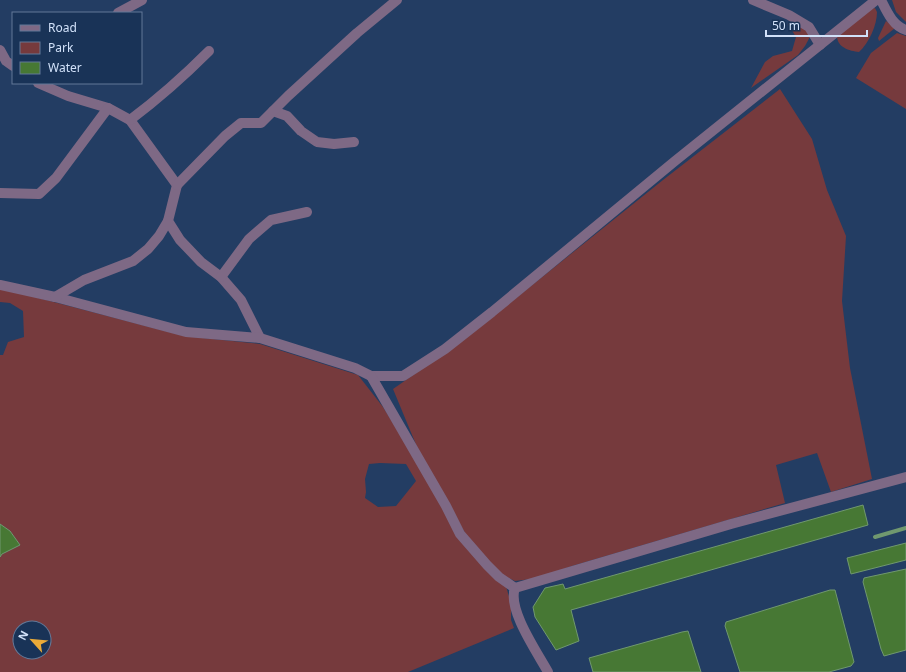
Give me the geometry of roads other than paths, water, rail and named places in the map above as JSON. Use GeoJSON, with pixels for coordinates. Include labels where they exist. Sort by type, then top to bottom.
{"type":"FeatureCollection","features":[{"type":"Feature","properties":{"kind":"street"},"geometry":{"type":"LineString","coordinates":[[120,12],[142,0]]}},
{"type":"Feature","properties":{"kind":"street"},"geometry":{"type":"LineString","coordinates":[[55,297],[84,280],[133,261],[159,236],[168,221],[178,185],[225,136],[241,123],[261,123],[358,33],[397,0]]}},
{"type":"Feature","properties":{"kind":"street"},"geometry":{"type":"LineString","coordinates":[[753,0],[809,26],[820,45]]}},
{"type":"Feature","properties":{"kind":"street"},"geometry":{"type":"LineString","coordinates":[[0,285],[55,297],[186,332],[260,338],[355,368],[371,376],[403,376],[445,349],[492,312],[675,161],[876,0]]}},
{"type":"Feature","properties":{"kind":"street"},"geometry":{"type":"LineString","coordinates":[[881,0],[891,19],[901,28],[906,30]]}},
{"type":"Feature","properties":{"kind":"street"},"geometry":{"type":"LineString","coordinates":[[0,50],[8,62]]}},
{"type":"Feature","properties":{"kind":"street"},"geometry":{"type":"LineString","coordinates":[[130,120],[183,77],[209,51]]}},
{"type":"Feature","properties":{"kind":"street"},"geometry":{"type":"LineString","coordinates":[[40,84],[68,96],[108,108],[130,120],[178,185]]}},
{"type":"Feature","properties":{"kind":"street"},"geometry":{"type":"LineString","coordinates":[[0,193],[39,194],[56,178],[108,108]]}},
{"type":"Feature","properties":{"kind":"street"},"geometry":{"type":"LineString","coordinates":[[273,111],[287,116],[301,132],[317,142],[334,144],[354,142]]}},
{"type":"Feature","properties":{"kind":"street"},"geometry":{"type":"LineString","coordinates":[[221,277],[249,239],[271,220],[307,212]]}},
{"type":"Feature","properties":{"kind":"street"},"geometry":{"type":"LineString","coordinates":[[168,221],[180,240],[221,277],[241,300],[260,338]]}},
{"type":"Feature","properties":{"kind":"street"},"geometry":{"type":"LineString","coordinates":[[371,376],[446,506],[460,534],[487,565],[515,588]]}},
{"type":"Feature","properties":{"kind":"street"},"geometry":{"type":"LineString","coordinates":[[515,588],[731,524],[906,476]]}},
{"type":"Feature","properties":{"kind":"street"},"geometry":{"type":"LineString","coordinates":[[515,588],[513,599],[518,616],[548,672]]}},
{"type":"Feature","properties":{"kind":"water"},"geometry":{"type":"Polygon","coordinates":[[[863,505],[868,525],[571,610],[579,641],[556,650],[535,617],[533,607],[545,588],[563,584],[565,589],[863,505]]]}},
{"type":"Feature","properties":{"kind":"water"},"geometry":{"type":"Polygon","coordinates":[[[0,524],[10,531],[20,545],[2,554],[0,557],[0,524]]]}},
{"type":"Feature","properties":{"kind":"water"},"geometry":{"type":"Polygon","coordinates":[[[906,543],[906,560],[851,574],[847,558],[906,543]]]}},
{"type":"Feature","properties":{"kind":"water"},"geometry":{"type":"Polygon","coordinates":[[[906,569],[906,650],[884,656],[863,582],[864,578],[906,569]]]}},
{"type":"Feature","properties":{"kind":"water"},"geometry":{"type":"Polygon","coordinates":[[[830,590],[835,590],[854,662],[851,666],[829,672],[740,672],[725,626],[726,622],[830,590]]]}},
{"type":"Feature","properties":{"kind":"water"},"geometry":{"type":"Polygon","coordinates":[[[688,631],[701,672],[593,672],[589,658],[688,631]]]}},
{"type":"Feature","properties":{"kind":"waterway"},"geometry":{"type":"LineString","coordinates":[[875,537],[906,528]]}}]}
